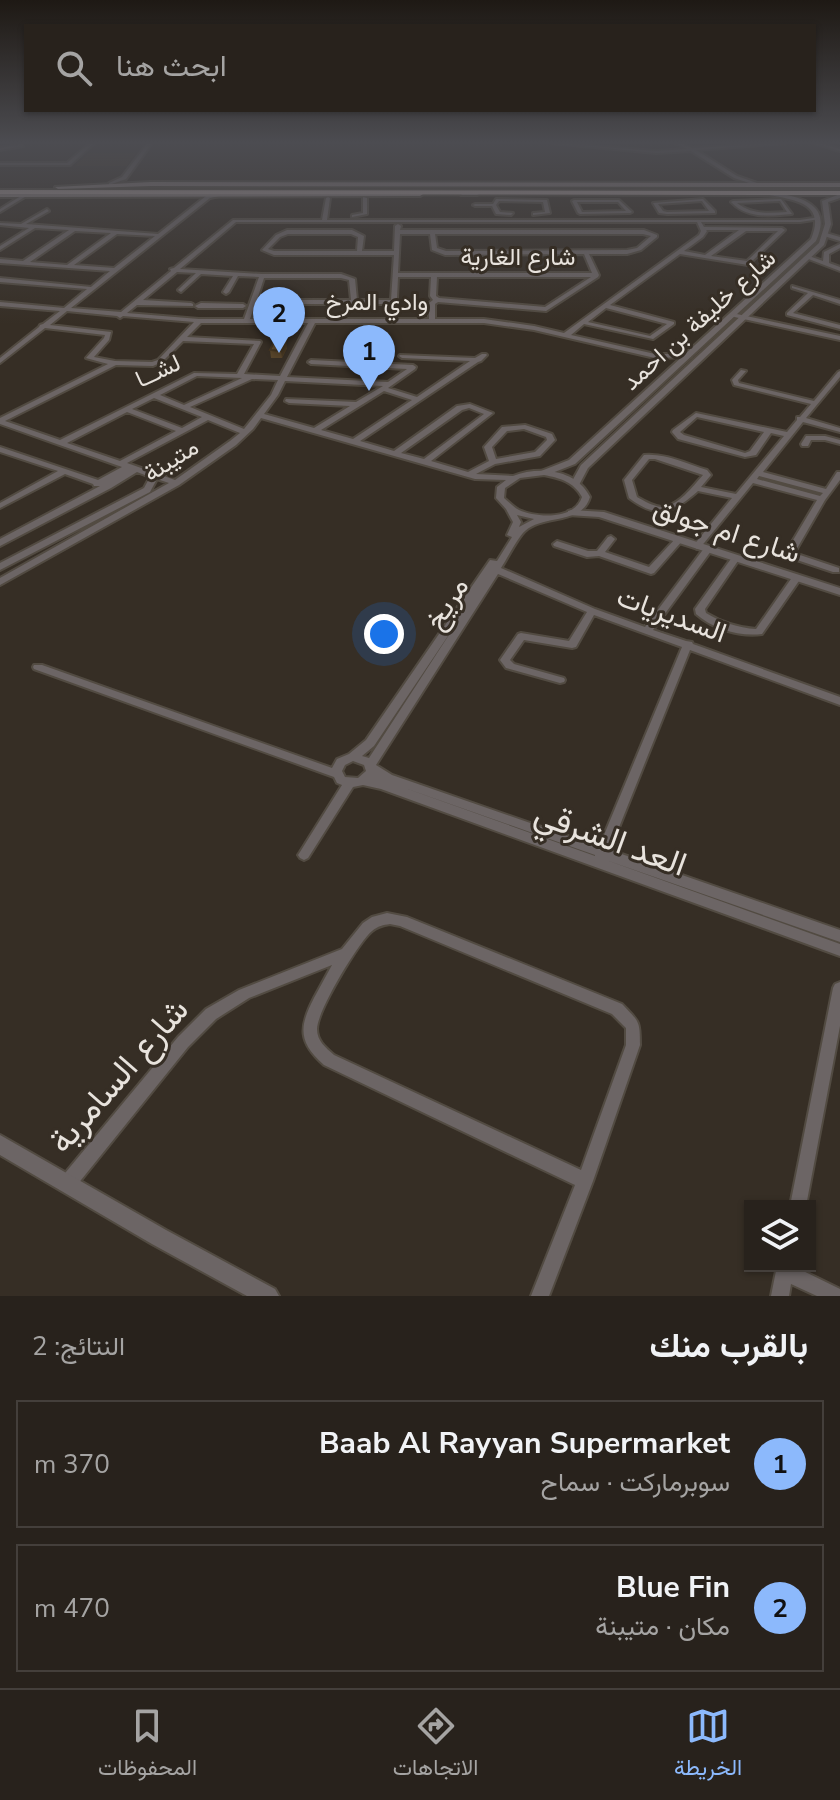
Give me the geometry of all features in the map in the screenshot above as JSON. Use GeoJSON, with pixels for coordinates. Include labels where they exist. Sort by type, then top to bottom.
{"type":"FeatureCollection","features":[{"type":"Feature","properties":{"kind":"street"},"geometry":{"type":"LineString","coordinates":[[0,361],[195,203]]}},
{"type":"Feature","properties":{"kind":"street"},"geometry":{"type":"LineString","coordinates":[[324,218],[325,203]]}},
{"type":"Feature","properties":{"kind":"street"},"geometry":{"type":"LineString","coordinates":[[120,316],[231,222],[364,215],[365,203]]}},
{"type":"Feature","properties":{"kind":"street"},"geometry":{"type":"LineString","coordinates":[[478,220],[476,206],[494,207],[501,214],[548,213],[544,203]]}},
{"type":"Feature","properties":{"kind":"street"},"geometry":{"type":"LineString","coordinates":[[575,203],[577,212],[612,220],[694,216],[819,221],[809,203]]}},
{"type":"Feature","properties":{"kind":"street"},"geometry":{"type":"LineString","coordinates":[[324,218],[478,220],[600,216],[630,212],[621,203]]}},
{"type":"Feature","properties":{"kind":"street"},"geometry":{"type":"LineString","coordinates":[[655,203],[661,212],[685,216]]}},
{"type":"Feature","properties":{"kind":"street"},"geometry":{"type":"LineString","coordinates":[[694,216],[713,212],[706,203]]}},
{"type":"Feature","properties":{"kind":"street"},"geometry":{"type":"LineString","coordinates":[[736,203],[743,212],[791,212],[784,203]]}},
{"type":"Feature","properties":{"kind":"street"},"geometry":{"type":"LineString","coordinates":[[812,208],[813,203]]}},
{"type":"Feature","properties":{"kind":"street"},"geometry":{"type":"LineString","coordinates":[[823,203],[827,208]]}},
{"type":"Feature","properties":{"kind":"street"},"geometry":{"type":"LineString","coordinates":[[826,203],[827,208]]}},
{"type":"Feature","properties":{"kind":"street","name":"شارع خليفة بن احمد"},"geometry":{"type":"LineString","coordinates":[[576,483],[584,467],[822,244],[826,235],[827,208]]}},
{"type":"Feature","properties":{"kind":"street"},"geometry":{"type":"LineString","coordinates":[[22,225],[47,210]]}},
{"type":"Feature","properties":{"kind":"street"},"geometry":{"type":"LineString","coordinates":[[608,213],[612,220]]}},
{"type":"Feature","properties":{"kind":"street"},"geometry":{"type":"LineString","coordinates":[[764,213],[769,220]]}},
{"type":"Feature","properties":{"kind":"street"},"geometry":{"type":"LineString","coordinates":[[774,213],[780,220]]}},
{"type":"Feature","properties":{"kind":"street"},"geometry":{"type":"LineString","coordinates":[[566,335],[703,233],[694,216]]}},
{"type":"Feature","properties":{"kind":"street"},"geometry":{"type":"LineString","coordinates":[[393,320],[399,220]]}},
{"type":"Feature","properties":{"kind":"street","name":"شارع خليفة بن احمد"},"geometry":{"type":"LineString","coordinates":[[544,473],[572,462],[806,250],[814,240],[819,221]]}},
{"type":"Feature","properties":{"kind":"street"},"geometry":{"type":"LineString","coordinates":[[0,224],[158,235]]}},
{"type":"Feature","properties":{"kind":"street"},"geometry":{"type":"LineString","coordinates":[[0,248],[35,226]]}},
{"type":"Feature","properties":{"kind":"street"},"geometry":{"type":"LineString","coordinates":[[680,251],[748,263],[782,230],[703,228]]}},
{"type":"Feature","properties":{"kind":"street"},"geometry":{"type":"LineString","coordinates":[[707,256],[746,228]]}},
{"type":"Feature","properties":{"kind":"street"},"geometry":{"type":"LineString","coordinates":[[24,263],[74,229]]}},
{"type":"Feature","properties":{"kind":"street"},"geometry":{"type":"LineString","coordinates":[[69,266],[116,232]]}},
{"type":"Feature","properties":{"kind":"street"},"geometry":{"type":"LineString","coordinates":[[359,253],[361,236],[352,232],[287,232],[278,236],[265,250],[274,253],[359,253],[397,253]]}},
{"type":"Feature","properties":{"kind":"street"},"geometry":{"type":"LineString","coordinates":[[398,232],[432,232],[644,232],[655,236],[634,251],[438,252],[434,249],[432,232]]}},
{"type":"Feature","properties":{"kind":"street"},"geometry":{"type":"LineString","coordinates":[[539,232],[546,252]]}},
{"type":"Feature","properties":{"kind":"street"},"geometry":{"type":"LineString","coordinates":[[826,235],[840,242]]}},
{"type":"Feature","properties":{"kind":"street"},"geometry":{"type":"LineString","coordinates":[[822,244],[840,242]]}},
{"type":"Feature","properties":{"kind":"street"},"geometry":{"type":"LineString","coordinates":[[826,264],[826,253],[840,242]]}},
{"type":"Feature","properties":{"kind":"street"},"geometry":{"type":"LineString","coordinates":[[586,253],[596,275]]}},
{"type":"Feature","properties":{"kind":"street"},"geometry":{"type":"LineString","coordinates":[[0,261],[114,270]]}},
{"type":"Feature","properties":{"kind":"street"},"geometry":{"type":"LineString","coordinates":[[805,261],[840,269]]}},
{"type":"Feature","properties":{"kind":"street"},"geometry":{"type":"LineString","coordinates":[[172,270],[349,278],[352,279],[354,302]]}},
{"type":"Feature","properties":{"kind":"street"},"geometry":{"type":"LineString","coordinates":[[181,290],[199,273]]}},
{"type":"Feature","properties":{"kind":"street"},"geometry":{"type":"LineString","coordinates":[[226,292],[236,275]]}},
{"type":"Feature","properties":{"kind":"street","name":"شارع الغارية"},"geometry":{"type":"LineString","coordinates":[[396,275],[596,275]]}},
{"type":"Feature","properties":{"kind":"street","name":"شارع الغارية"},"geometry":{"type":"LineString","coordinates":[[434,275],[433,296],[437,300],[546,309],[596,275]]}},
{"type":"Feature","properties":{"kind":"street"},"geometry":{"type":"LineString","coordinates":[[247,320],[262,276]]}},
{"type":"Feature","properties":{"kind":"street"},"geometry":{"type":"LineString","coordinates":[[0,280],[90,288]]}},
{"type":"Feature","properties":{"kind":"street"},"geometry":{"type":"LineString","coordinates":[[794,287],[840,302]]}},
{"type":"Feature","properties":{"kind":"street"},"geometry":{"type":"LineString","coordinates":[[812,293],[789,314],[840,327]]}},
{"type":"Feature","properties":{"kind":"street"},"geometry":{"type":"LineString","coordinates":[[432,320],[432,303],[437,300]]}},
{"type":"Feature","properties":{"kind":"street"},"geometry":{"type":"LineString","coordinates":[[136,302],[174,304]]}},
{"type":"Feature","properties":{"kind":"street"},"geometry":{"type":"LineString","coordinates":[[213,306],[394,302]]}},
{"type":"Feature","properties":{"kind":"street"},"geometry":{"type":"LineString","coordinates":[[0,310],[4,304]]}},
{"type":"Feature","properties":{"kind":"street","name":"وادي المرخ"},"geometry":{"type":"LineString","coordinates":[[4,304],[199,321],[432,320],[503,323],[655,356],[668,362],[672,372]]}},
{"type":"Feature","properties":{"kind":"street"},"geometry":{"type":"LineString","coordinates":[[582,322],[651,338],[672,323],[605,306]]}},
{"type":"Feature","properties":{"kind":"street"},"geometry":{"type":"LineString","coordinates":[[734,314],[840,338]]}},
{"type":"Feature","properties":{"kind":"street","name":"متيبنة"},"geometry":{"type":"LineString","coordinates":[[0,582],[176,483],[245,432],[282,380],[313,320]]}},
{"type":"Feature","properties":{"kind":"street"},"geometry":{"type":"LineString","coordinates":[[42,326],[109,333],[89,358],[115,363],[153,364],[160,361],[199,321]]}},
{"type":"Feature","properties":{"kind":"street"},"geometry":{"type":"LineString","coordinates":[[813,332],[822,323]]}},
{"type":"Feature","properties":{"kind":"street"},"geometry":{"type":"LineString","coordinates":[[182,339],[258,342],[240,375]]}},
{"type":"Feature","properties":{"kind":"street"},"geometry":{"type":"LineString","coordinates":[[356,440],[482,357],[402,356]]}},
{"type":"Feature","properties":{"kind":"street","name":"وادي المرخ"},"geometry":{"type":"LineString","coordinates":[[655,356],[689,356]]}},
{"type":"Feature","properties":{"kind":"street"},"geometry":{"type":"LineString","coordinates":[[317,429],[432,357]]}},
{"type":"Feature","properties":{"kind":"street"},"geometry":{"type":"LineString","coordinates":[[311,362],[413,367]]}},
{"type":"Feature","properties":{"kind":"street"},"geometry":{"type":"LineString","coordinates":[[0,422],[115,363]]}},
{"type":"Feature","properties":{"kind":"street"},"geometry":{"type":"LineString","coordinates":[[743,371],[735,380],[736,384],[815,403]]}},
{"type":"Feature","properties":{"kind":"street"},"geometry":{"type":"LineString","coordinates":[[648,629],[738,497],[840,373]]}},
{"type":"Feature","properties":{"kind":"street","name":"لشــا"},"geometry":{"type":"LineString","coordinates":[[60,443],[196,374],[385,387],[417,399]]}},
{"type":"Feature","properties":{"kind":"street"},"geometry":{"type":"LineString","coordinates":[[183,408],[253,376]]}},
{"type":"Feature","properties":{"kind":"street"},"geometry":{"type":"LineString","coordinates":[[827,388],[840,392]]}},
{"type":"Feature","properties":{"kind":"street"},"geometry":{"type":"LineString","coordinates":[[153,395],[245,432]]}},
{"type":"Feature","properties":{"kind":"street"},"geometry":{"type":"LineString","coordinates":[[289,401],[357,404]]}},
{"type":"Feature","properties":{"kind":"street"},"geometry":{"type":"LineString","coordinates":[[397,452],[460,408],[470,406],[489,413],[427,461]]}},
{"type":"Feature","properties":{"kind":"street"},"geometry":{"type":"LineString","coordinates":[[125,409],[180,430]]}},
{"type":"Feature","properties":{"kind":"street"},"geometry":{"type":"LineString","coordinates":[[260,415],[474,476],[512,478],[544,473],[576,483],[583,489],[586,501],[572,513],[544,518],[510,509],[499,494],[474,476]]}},
{"type":"Feature","properties":{"kind":"street"},"geometry":{"type":"LineString","coordinates":[[768,432],[753,453],[745,455],[681,437],[676,432],[696,415],[790,435]]}},
{"type":"Feature","properties":{"kind":"street"},"geometry":{"type":"LineString","coordinates":[[53,514],[180,430],[208,417]]}},
{"type":"Feature","properties":{"kind":"street"},"geometry":{"type":"LineString","coordinates":[[800,419],[840,430]]}},
{"type":"Feature","properties":{"kind":"street"},"geometry":{"type":"LineString","coordinates":[[0,422],[176,483]]}},
{"type":"Feature","properties":{"kind":"street"},"geometry":{"type":"LineString","coordinates":[[474,476],[493,462],[537,454],[551,440],[549,436],[525,427],[505,429],[488,447],[493,462]]}},
{"type":"Feature","properties":{"kind":"street"},"geometry":{"type":"LineString","coordinates":[[805,444],[809,438],[817,437],[840,442]]}},
{"type":"Feature","properties":{"kind":"street"},"geometry":{"type":"LineString","coordinates":[[0,449],[108,486]]}},
{"type":"Feature","properties":{"kind":"street"},"geometry":{"type":"LineString","coordinates":[[647,457],[656,457],[704,472],[707,475],[696,488],[674,509],[665,510],[633,498],[628,480],[647,457]]}},
{"type":"Feature","properties":{"kind":"street"},"geometry":{"type":"LineString","coordinates":[[0,543],[108,486],[128,467]]}},
{"type":"Feature","properties":{"kind":"street"},"geometry":{"type":"LineString","coordinates":[[0,506],[64,471]]}},
{"type":"Feature","properties":{"kind":"street"},"geometry":{"type":"LineString","coordinates":[[836,570],[790,552],[840,474]]}},
{"type":"Feature","properties":{"kind":"street","name":"متيبنة"},"geometry":{"type":"LineString","coordinates":[[0,567],[147,490],[155,475]]}},
{"type":"Feature","properties":{"kind":"street"},"geometry":{"type":"LineString","coordinates":[[755,477],[825,495]]}},
{"type":"Feature","properties":{"kind":"street"},"geometry":{"type":"LineString","coordinates":[[499,494],[504,484],[512,478]]}},
{"type":"Feature","properties":{"kind":"street"},"geometry":{"type":"LineString","coordinates":[[696,488],[738,497]]}},
{"type":"Feature","properties":{"kind":"street","name":"شارع ام جولق"},"geometry":{"type":"LineString","coordinates":[[586,501],[600,514]]}},
{"type":"Feature","properties":{"kind":"street","name":"مريخ"},"geometry":{"type":"LineString","coordinates":[[371,766],[516,527],[516,517],[510,509]]}},
{"type":"Feature","properties":{"kind":"street","name":"شارع ام جولق"},"geometry":{"type":"LineString","coordinates":[[572,513],[600,514],[840,592]]}},
{"type":"Feature","properties":{"kind":"street","name":"مريخ"},"geometry":{"type":"LineString","coordinates":[[353,757],[370,743],[522,529],[544,518]]}},
{"type":"Feature","properties":{"kind":"street"},"geometry":{"type":"LineString","coordinates":[[600,553],[611,539]]}},
{"type":"Feature","properties":{"kind":"street"},"geometry":{"type":"LineString","coordinates":[[557,544],[587,554],[600,553],[651,571],[679,540]]}},
{"type":"Feature","properties":{"kind":"street"},"geometry":{"type":"LineString","coordinates":[[736,558],[700,609],[708,619],[745,631],[759,632],[796,578]]}},
{"type":"Feature","properties":{"kind":"street","name":"السديريات"},"geometry":{"type":"LineString","coordinates":[[493,569],[592,611],[840,701]]}},
{"type":"Feature","properties":{"kind":"street"},"geometry":{"type":"LineString","coordinates":[[560,680],[510,666],[505,660],[517,639],[524,636],[572,645],[592,611]]}},
{"type":"Feature","properties":{"kind":"street"},"geometry":{"type":"LineString","coordinates":[[600,859],[688,644]]}},
{"type":"Feature","properties":{"kind":"street"},"geometry":{"type":"LineString","coordinates":[[38,667],[337,774],[349,783],[363,781],[371,774],[371,766],[353,757],[338,764],[337,774]]}},
{"type":"Feature","properties":{"kind":"street","name":"العد الشرقي"},"geometry":{"type":"LineString","coordinates":[[371,766],[388,778],[840,950]]}},
{"type":"Feature","properties":{"kind":"street","name":"العد الشرقي"},"geometry":{"type":"LineString","coordinates":[[363,781],[840,936]]}},
{"type":"Feature","properties":{"kind":"street"},"geometry":{"type":"LineString","coordinates":[[304,855],[349,783]]}},
{"type":"Feature","properties":{"kind":"street"},"geometry":{"type":"LineString","coordinates":[[542,1295],[585,1181],[635,1035],[633,1026],[617,1009],[402,921],[389,918],[375,921],[356,940],[312,1016],[309,1027],[316,1049],[329,1060],[585,1181]]}},
{"type":"Feature","properties":{"kind":"street","name":"شارع السامرية"},"geometry":{"type":"LineString","coordinates":[[67,1184],[183,1042],[211,1014],[244,994],[349,952]]}},
{"type":"Feature","properties":{"kind":"street"},"geometry":{"type":"LineString","coordinates":[[799,1200],[840,988]]}},
{"type":"Feature","properties":{"kind":"street","name":"شارع السامرية"},"geometry":{"type":"LineString","coordinates":[[0,1144],[268,1296]]}},
{"type":"Feature","properties":{"kind":"street"},"geometry":{"type":"LineString","coordinates":[[780,1296],[784,1272]]}},
{"type":"Feature","properties":{"kind":"street"},"geometry":{"type":"LineString","coordinates":[[791,1272],[836,1296]]}},
{"type":"Feature","properties":{"kind":"building"},"geometry":{"type":"Polygon","coordinates":[[[275,340],[286,341],[281,351],[270,350],[275,340]]]}},
{"type":"Feature","properties":{"kind":"place","name":"Blue Fin"},"geometry":{"type":"Point","coordinates":[279,353]}},
{"type":"Feature","properties":{"kind":"place","name":"Baab Al Rayyan Supermarket"},"geometry":{"type":"Point","coordinates":[369,391]}}]}
